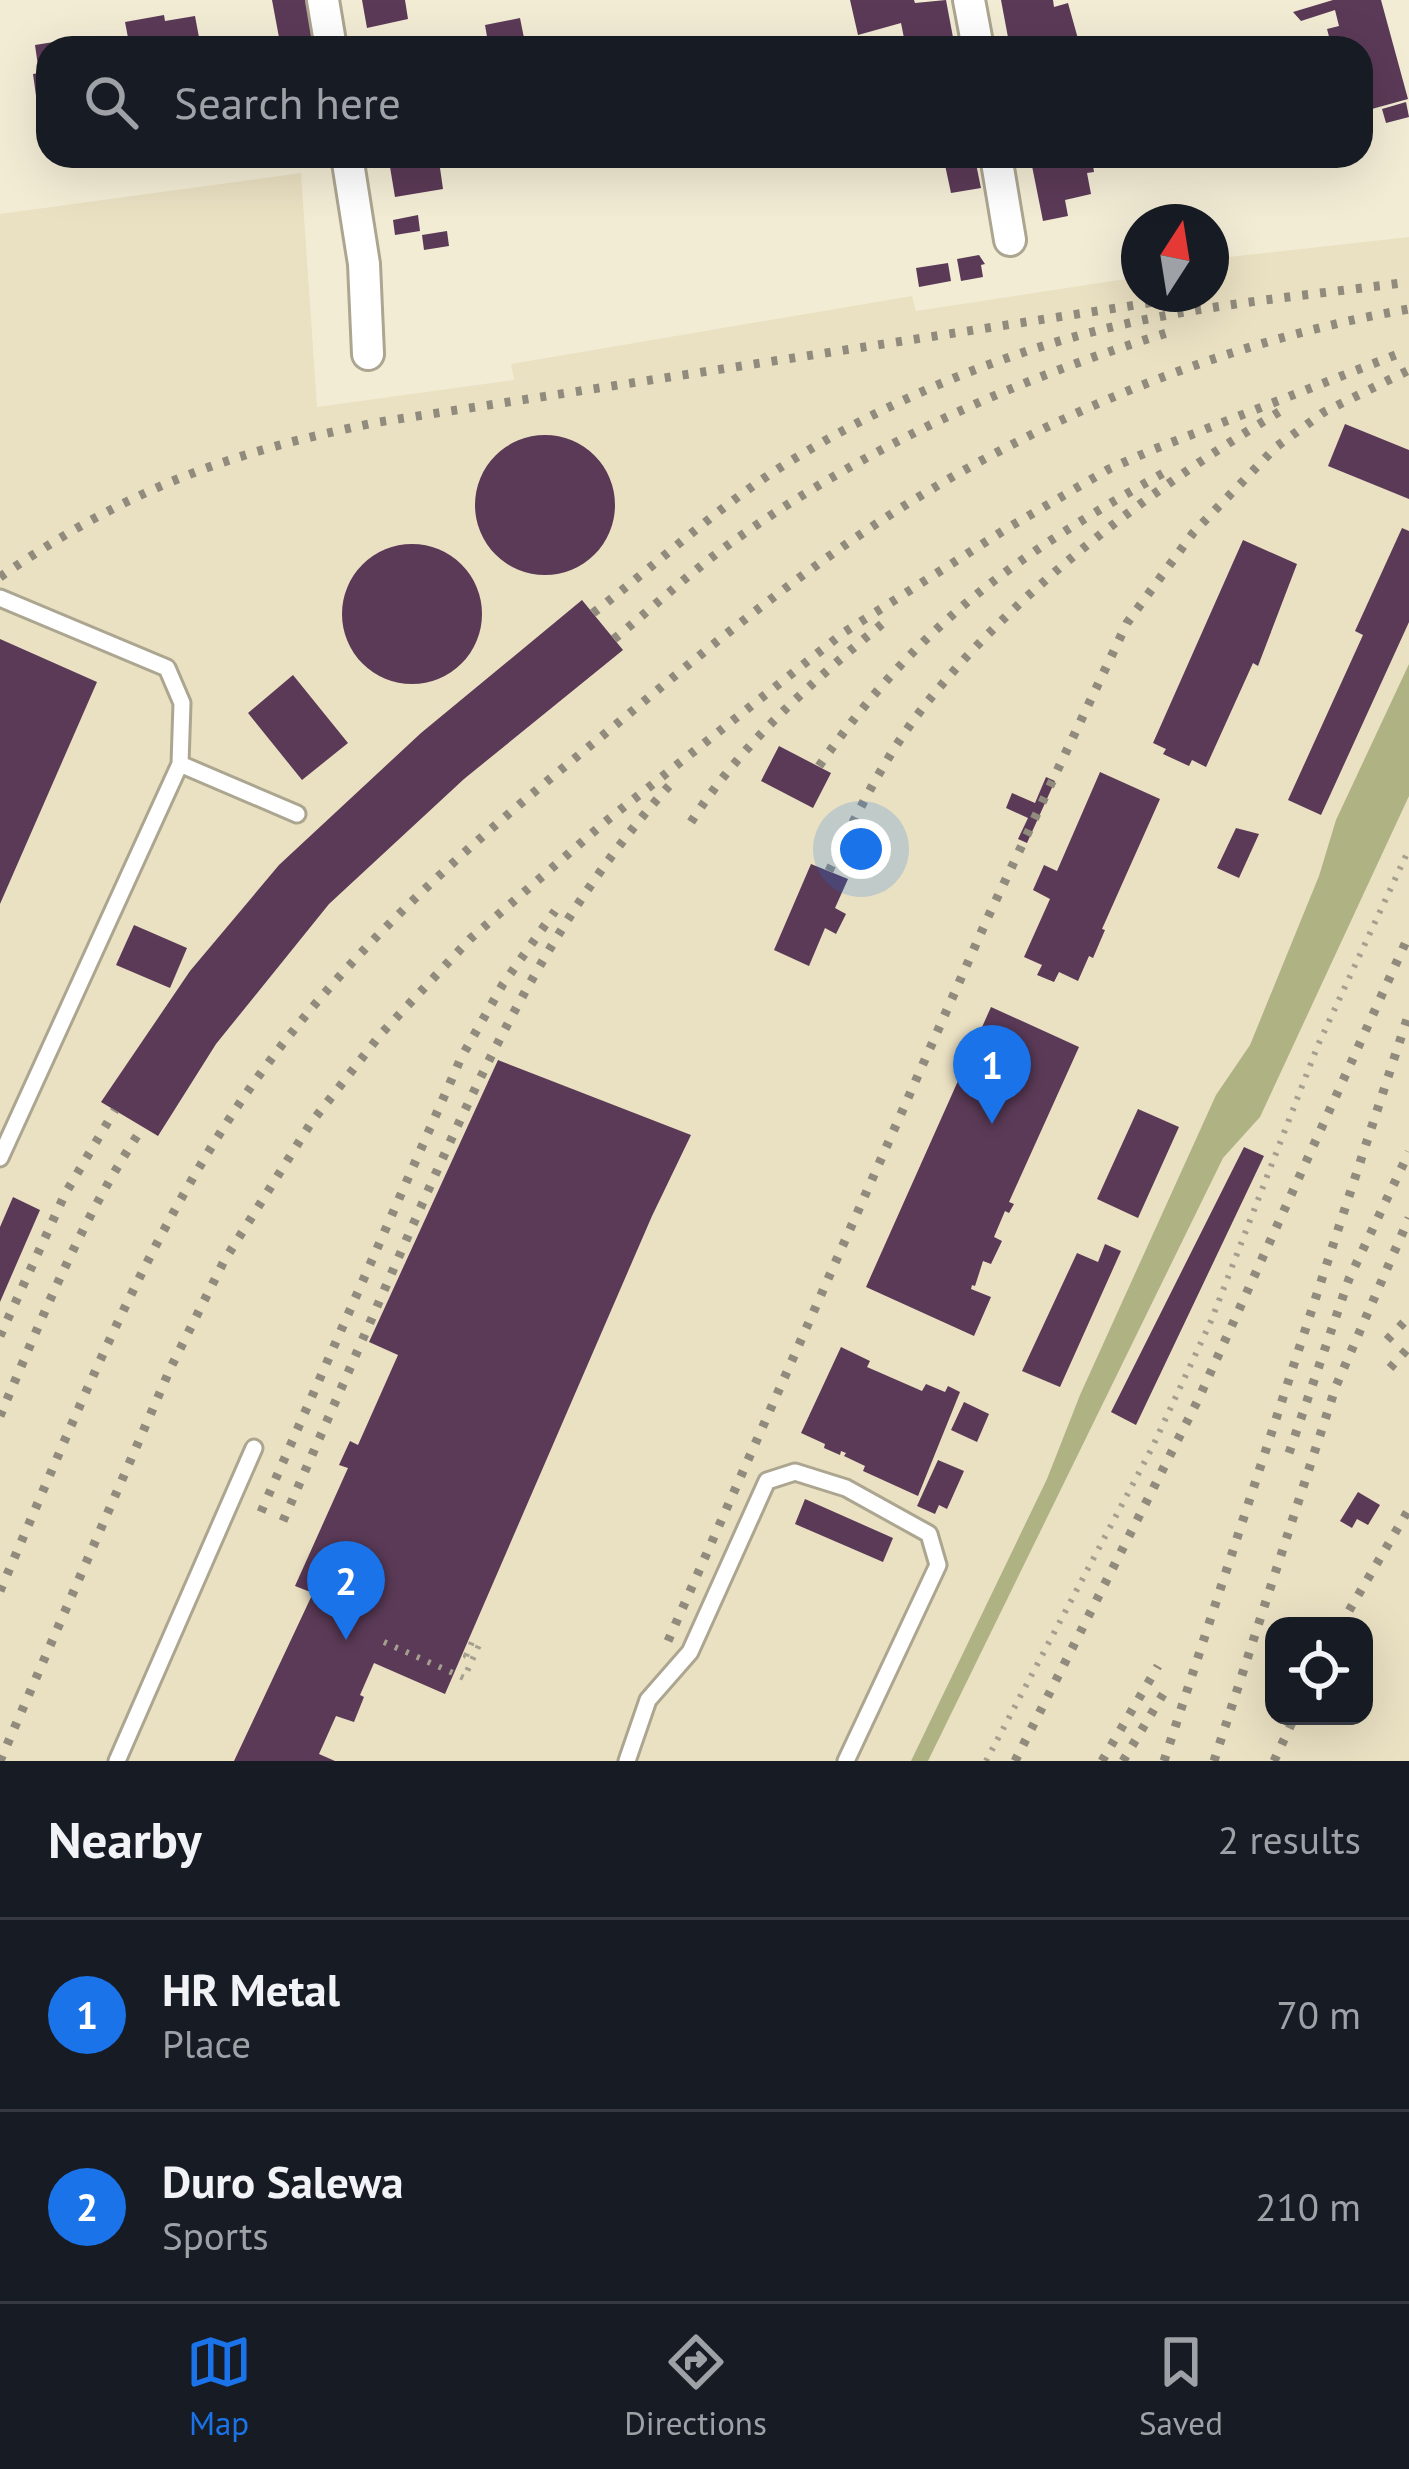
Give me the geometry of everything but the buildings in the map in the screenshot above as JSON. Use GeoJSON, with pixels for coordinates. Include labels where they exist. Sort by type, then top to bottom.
{"type":"FeatureCollection","features":[{"type":"Feature","properties":{"kind":"street"},"geometry":{"type":"LineString","coordinates":[[323,0],[329,36]]}},
{"type":"Feature","properties":{"kind":"street"},"geometry":{"type":"LineString","coordinates":[[969,0],[976,36]]}},
{"type":"Feature","properties":{"kind":"street"},"geometry":{"type":"LineString","coordinates":[[349,168],[364,264],[368,354]]}},
{"type":"Feature","properties":{"kind":"street"},"geometry":{"type":"LineString","coordinates":[[998,168],[1010,240]]}},
{"type":"Feature","properties":{"kind":"lane"},"geometry":{"type":"LineString","coordinates":[[0,598],[167,668],[182,703],[180,764],[4,1136],[0,1158]]}},
{"type":"Feature","properties":{"kind":"lane"},"geometry":{"type":"LineString","coordinates":[[180,764],[297,814]]}},
{"type":"Feature","properties":{"kind":"lane"},"geometry":{"type":"LineString","coordinates":[[117,1761],[254,1448]]}},
{"type":"Feature","properties":{"kind":"lane"},"geometry":{"type":"LineString","coordinates":[[628,1761],[648,1700],[690,1652],[767,1481],[795,1472],[846,1488],[929,1534],[938,1565],[847,1761]]}},
{"type":"Feature","properties":{"kind":"path"},"geometry":{"type":"LineString","coordinates":[[986,1761],[1152,1448],[1211,1321],[1318,1045],[1409,849]]}},
{"type":"Feature","properties":{"kind":"path"},"geometry":{"type":"LineString","coordinates":[[384,1642],[464,1678],[472,1659]]}},
{"type":"Feature","properties":{"kind":"shaded area"},"geometry":{"type":"Polygon","coordinates":[[[301,173],[317,407],[514,380],[511,364],[912,296],[916,311],[1121,280],[1121,312],[1229,312],[1229,257],[1409,237],[1409,1761],[0,1761],[0,214],[301,173]]]}},
{"type":"Feature","properties":{"kind":"green space"},"geometry":{"type":"Polygon","coordinates":[[[1409,664],[1409,796],[1260,1117],[1223,1158],[928,1761],[911,1761],[1047,1479],[1080,1395],[1216,1095],[1250,1045],[1319,876],[1336,820],[1409,664]]]}},
{"type":"Feature","properties":{"kind":"railway"},"geometry":{"type":"LineString","coordinates":[[593,613],[781,467],[854,425],[971,371],[1052,343],[1170,315],[1409,282]]}},
{"type":"Feature","properties":{"kind":"railway"},"geometry":{"type":"LineString","coordinates":[[0,577],[136,497],[274,446],[379,422],[1121,307]]}},
{"type":"Feature","properties":{"kind":"railway"},"geometry":{"type":"LineString","coordinates":[[0,1591],[112,1335],[210,1149],[286,1039],[327,990],[461,856],[734,628],[833,553],[929,491],[1059,421],[1127,391],[1266,342],[1409,309]]}},
{"type":"Feature","properties":{"kind":"railway"},"geometry":{"type":"LineString","coordinates":[[614,639],[725,547],[843,471],[1002,393],[1170,332]]}},
{"type":"Feature","properties":{"kind":"railway"},"geometry":{"type":"LineString","coordinates":[[0,1761],[171,1367],[224,1261],[311,1123],[380,1035],[470,939],[605,822],[843,633],[1006,529],[1109,469],[1403,352]]}},
{"type":"Feature","properties":{"kind":"railway"},"geometry":{"type":"LineString","coordinates":[[668,1641],[988,917],[1127,623],[1193,533],[1276,447],[1324,412],[1409,370]]}},
{"type":"Feature","properties":{"kind":"railway"},"geometry":{"type":"LineString","coordinates":[[829,871],[897,744],[925,705],[1002,620],[1139,505],[1284,409]]}},
{"type":"Feature","properties":{"kind":"railway"},"geometry":{"type":"LineString","coordinates":[[819,766],[895,671],[974,596],[1063,532],[1167,471]]}},
{"type":"Feature","properties":{"kind":"railway"},"geometry":{"type":"LineString","coordinates":[[691,822],[755,740],[882,624]]}},
{"type":"Feature","properties":{"kind":"railway"},"geometry":{"type":"LineString","coordinates":[[283,1521],[434,1176],[520,1000],[588,889],[669,786]]}},
{"type":"Feature","properties":{"kind":"railway"},"geometry":{"type":"LineString","coordinates":[[261,1512],[461,1058],[503,984],[555,911]]}},
{"type":"Feature","properties":{"kind":"railway"},"geometry":{"type":"LineString","coordinates":[[1015,1761],[1198,1400],[1409,935]]}},
{"type":"Feature","properties":{"kind":"railway"},"geometry":{"type":"LineString","coordinates":[[1164,1761],[1409,1013]]}},
{"type":"Feature","properties":{"kind":"railway"},"geometry":{"type":"LineString","coordinates":[[0,1336],[65,1194],[115,1110]]}},
{"type":"Feature","properties":{"kind":"railway"},"geometry":{"type":"LineString","coordinates":[[0,1416],[82,1231],[143,1127]]}},
{"type":"Feature","properties":{"kind":"railway"},"geometry":{"type":"LineString","coordinates":[[1289,1453],[1349,1279],[1409,1152]]}},
{"type":"Feature","properties":{"kind":"railway"},"geometry":{"type":"LineString","coordinates":[[1214,1761],[1336,1386],[1409,1218]]}},
{"type":"Feature","properties":{"kind":"railway"},"geometry":{"type":"LineString","coordinates":[[1387,1340],[1409,1317]]}},
{"type":"Feature","properties":{"kind":"railway"},"geometry":{"type":"LineString","coordinates":[[1390,1368],[1409,1347]]}},
{"type":"Feature","properties":{"kind":"railway"},"geometry":{"type":"LineString","coordinates":[[1345,1617],[1409,1509]]}},
{"type":"Feature","properties":{"kind":"railway"},"geometry":{"type":"LineString","coordinates":[[1102,1761],[1158,1666]]}},
{"type":"Feature","properties":{"kind":"railway"},"geometry":{"type":"LineString","coordinates":[[1123,1761],[1165,1691]]}},
{"type":"Feature","properties":{"kind":"railway"},"geometry":{"type":"LineString","coordinates":[[1274,1761],[1291,1725]]}},
{"type":"Feature","properties":{"kind":"place","name":"HR Metal"},"geometry":{"type":"Point","coordinates":[992,1124]}},
{"type":"Feature","properties":{"kind":"place","name":"Duro Salewa"},"geometry":{"type":"Point","coordinates":[346,1640]}}]}
